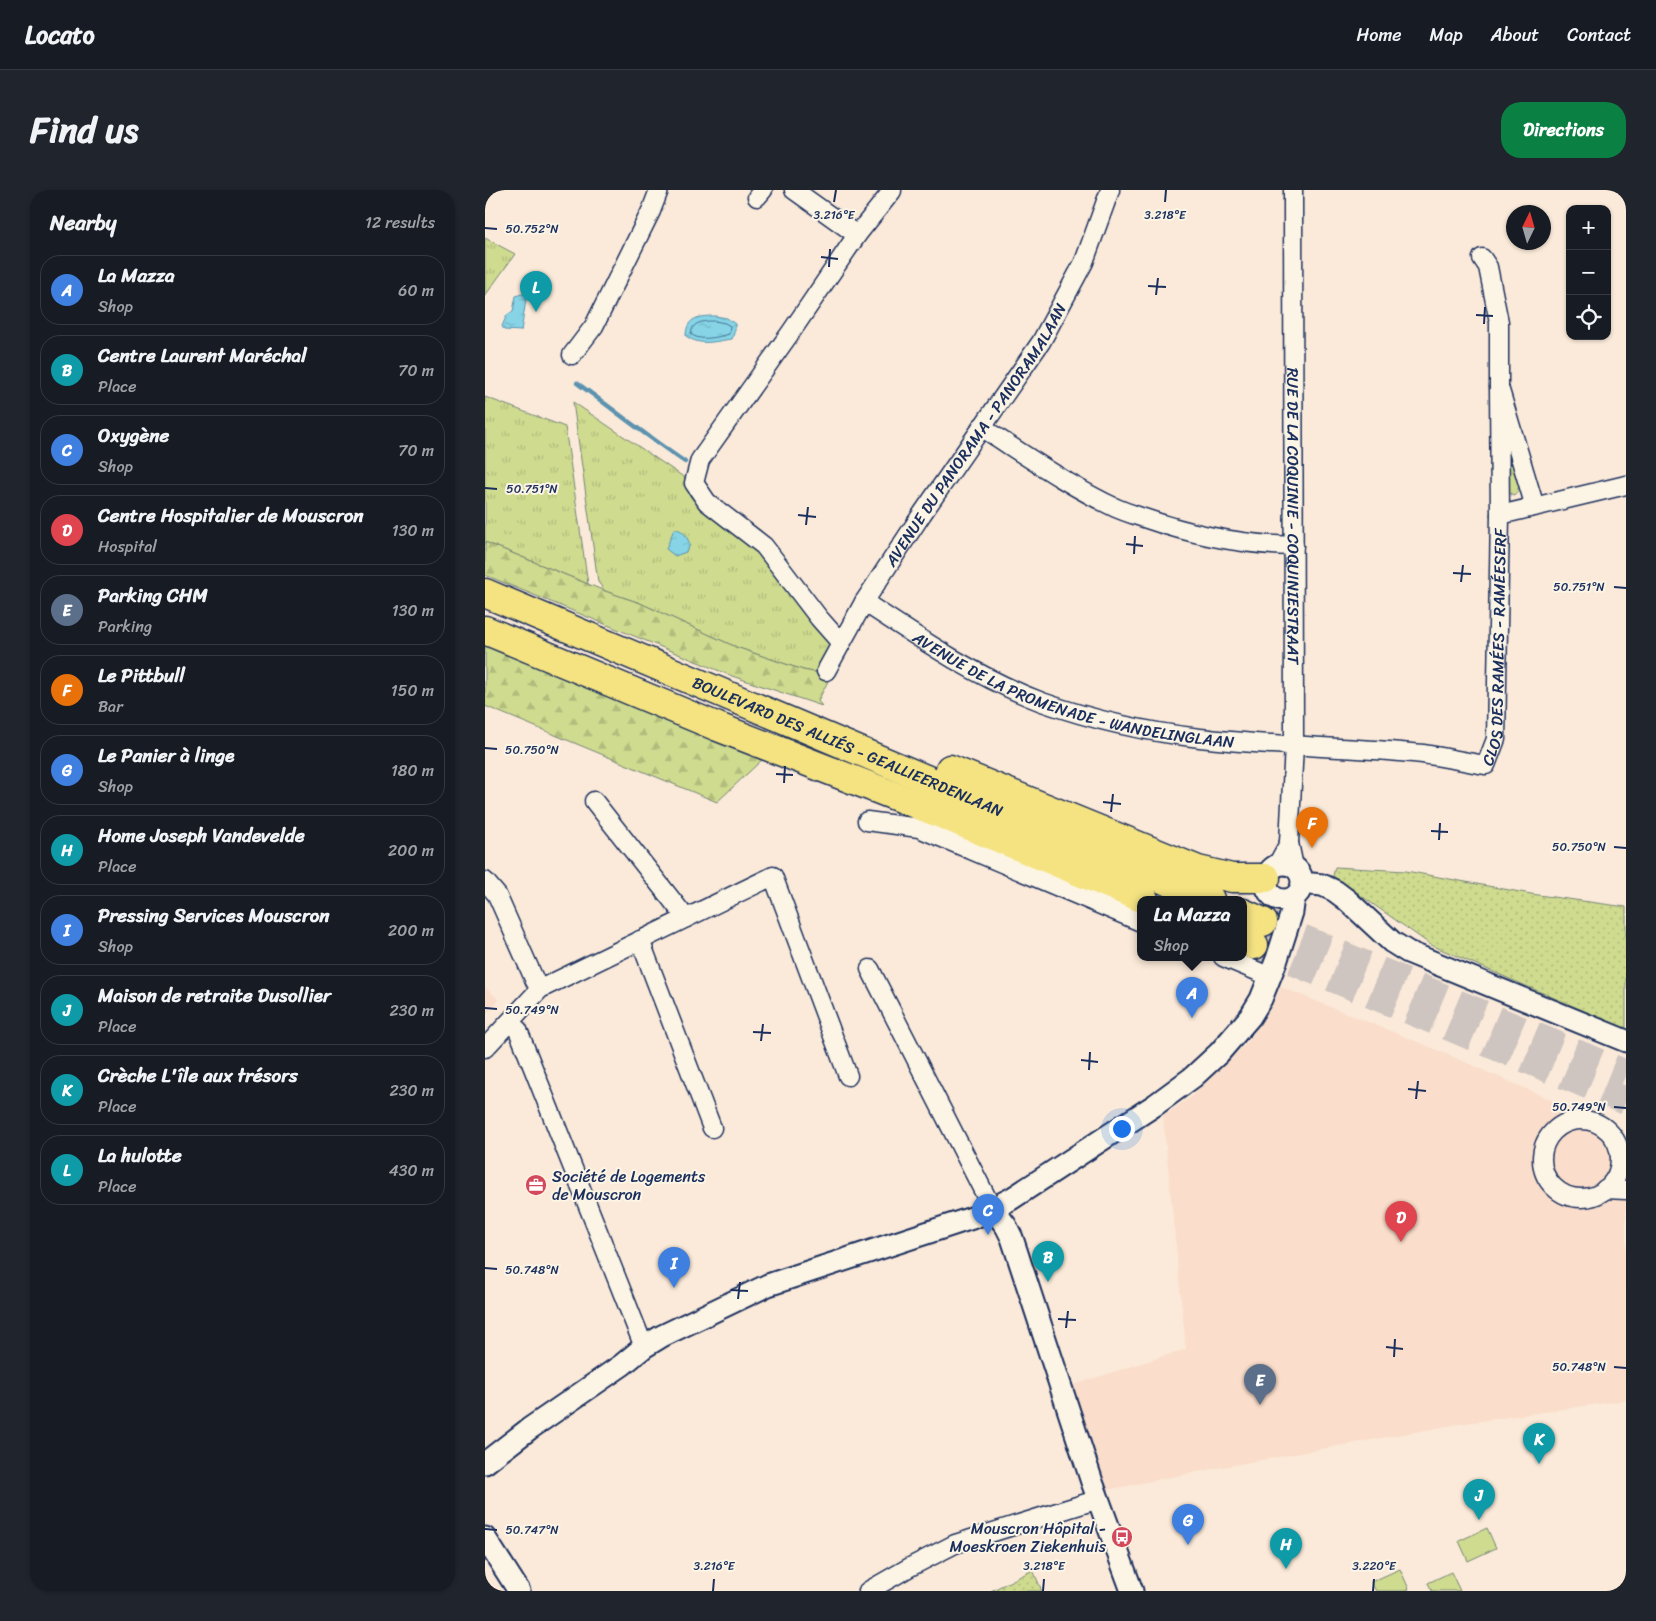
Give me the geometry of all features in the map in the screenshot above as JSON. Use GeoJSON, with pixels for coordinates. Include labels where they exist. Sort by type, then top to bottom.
{"type":"FeatureCollection","features":[{"type":"Feature","properties":{"kind":"highway","name":"BOULEVARD DES ALLIÉS - GEALLIEERDENLAAN"},"geometry":{"type":"LineString","coordinates":[[485,593],[1203,896]]}},
{"type":"Feature","properties":{"kind":"highway","name":"BOULEVARD DES ALLIÉS - GEALLIEERDENLAAN"},"geometry":{"type":"LineString","coordinates":[[485,630],[718,727],[941,814],[1137,896]]}},
{"type":"Feature","properties":{"kind":"highway"},"geometry":{"type":"LineString","coordinates":[[771,713],[830,727],[933,763],[1198,870],[1232,878],[1285,882]]}},
{"type":"Feature","properties":{"kind":"street"},"geometry":{"type":"LineString","coordinates":[[572,355],[594,326],[651,211],[659,190]]}},
{"type":"Feature","properties":{"kind":"street"},"geometry":{"type":"LineString","coordinates":[[794,190],[857,235]]}},
{"type":"Feature","properties":{"kind":"street","name":"AVENUE DU PANORAMA - PANORAMALAAN"},"geometry":{"type":"LineString","coordinates":[[827,671],[864,602],[981,427],[1041,342],[1084,262],[1110,190]]}},
{"type":"Feature","properties":{"kind":"street","name":"RUE DE LA COQUINIE - COQUINIESTRAAT"},"geometry":{"type":"LineString","coordinates":[[1258,929],[1284,910],[1294,745],[1293,190]]}},
{"type":"Feature","properties":{"kind":"street"},"geometry":{"type":"LineString","coordinates":[[841,643],[819,618],[764,546],[707,502],[694,483],[700,460],[857,235],[891,191]]}},
{"type":"Feature","properties":{"kind":"street","name":"CLOS DES RAMÉES - RAMÉESERF"},"geometry":{"type":"LineString","coordinates":[[1294,745],[1423,754],[1486,765],[1496,738],[1500,515],[1499,322],[1488,267],[1482,258]]}},
{"type":"Feature","properties":{"kind":"street","name":"CLOS DES RAMÉES - RAMÉESERF"},"geometry":{"type":"LineString","coordinates":[[1499,386],[1535,507]]}},
{"type":"Feature","properties":{"kind":"street"},"geometry":{"type":"LineString","coordinates":[[981,427],[1069,482],[1117,509],[1167,526],[1209,537],[1263,545],[1294,546]]}},
{"type":"Feature","properties":{"kind":"street","name":"CLOS DES RAMÉES - RAMÉESERF"},"geometry":{"type":"LineString","coordinates":[[1500,515],[1626,485]]}},
{"type":"Feature","properties":{"kind":"street","name":"AVENUE DE LA PROMENADE - WANDELINGLAAN"},"geometry":{"type":"LineString","coordinates":[[864,602],[920,639],[972,668],[1018,691],[1073,712],[1131,727],[1169,734],[1237,742],[1294,745]]}},
{"type":"Feature","properties":{"kind":"street"},"geometry":{"type":"LineString","coordinates":[[594,801],[686,918]]}},
{"type":"Feature","properties":{"kind":"street"},"geometry":{"type":"LineString","coordinates":[[867,821],[919,828],[1137,920]]}},
{"type":"Feature","properties":{"kind":"street"},"geometry":{"type":"LineString","coordinates":[[485,1048],[540,989],[773,876],[848,1076]]}},
{"type":"Feature","properties":{"kind":"street"},"geometry":{"type":"LineString","coordinates":[[485,881],[497,895],[540,989]]}},
{"type":"Feature","properties":{"kind":"street"},"geometry":{"type":"LineString","coordinates":[[1285,882],[1322,885],[1335,891],[1392,942],[1408,952],[1626,1041]]}},
{"type":"Feature","properties":{"kind":"street","name":"RUE DE LA COQUINIE - COQUINIESTRAAT"},"geometry":{"type":"LineString","coordinates":[[485,1463],[529,1429],[662,1336],[768,1285],[962,1222],[992,1208],[1011,1199],[1155,1105],[1193,1078],[1219,1053],[1241,1028],[1261,999],[1284,940],[1258,929]]}},
{"type":"Feature","properties":{"kind":"street"},"geometry":{"type":"LineString","coordinates":[[640,940],[712,1128]]}},
{"type":"Feature","properties":{"kind":"street"},"geometry":{"type":"LineString","coordinates":[[1233,961],[1271,977]]}},
{"type":"Feature","properties":{"kind":"street"},"geometry":{"type":"LineString","coordinates":[[870,969],[992,1208],[1006,1226],[1132,1591]]}},
{"type":"Feature","properties":{"kind":"street"},"geometry":{"type":"LineString","coordinates":[[510,1023],[518,1030],[644,1347]]}},
{"type":"Feature","properties":{"kind":"street"},"geometry":{"type":"LineString","coordinates":[[1591,1121],[1619,1137],[1617,1144],[1620,1162],[1616,1176],[1605,1189],[1595,1195],[1581,1198],[1568,1196],[1553,1186],[1545,1174],[1542,1155],[1544,1145],[1552,1133],[1569,1122],[1591,1121]]}},
{"type":"Feature","properties":{"kind":"street"},"geometry":{"type":"LineString","coordinates":[[1605,1189],[1626,1190]]}},
{"type":"Feature","properties":{"kind":"street"},"geometry":{"type":"LineString","coordinates":[[868,1591],[955,1544],[1099,1500]]}},
{"type":"Feature","properties":{"kind":"street"},"geometry":{"type":"LineString","coordinates":[[485,1538],[519,1591]]}},
{"type":"Feature","properties":{"kind":"shaded area"},"geometry":{"type":"Polygon","coordinates":[[[485,987],[499,1000],[485,1015],[485,987]]]}},
{"type":"Feature","properties":{"kind":"shaded area"},"geometry":{"type":"Polygon","coordinates":[[[1281,987],[1430,1047],[1547,1098],[1626,1136],[1626,1400],[1453,1425],[1102,1491],[1067,1387],[1186,1349],[1163,1116],[1191,1097],[1247,1043],[1270,1010],[1281,987]]]}},
{"type":"Feature","properties":{"kind":"green space"},"geometry":{"type":"Polygon","coordinates":[[[485,238],[515,254],[485,296],[485,238]]]}},
{"type":"Feature","properties":{"kind":"green space"},"geometry":{"type":"Polygon","coordinates":[[[485,397],[565,427],[588,584],[485,542],[485,397]]]}},
{"type":"Feature","properties":{"kind":"green space"},"geometry":{"type":"Polygon","coordinates":[[[573,402],[688,480],[690,496],[705,513],[759,553],[832,646],[819,673],[803,670],[736,647],[640,603],[605,591],[598,582],[573,402]]]}},
{"type":"Feature","properties":{"kind":"green space"},"geometry":{"type":"Polygon","coordinates":[[[1505,447],[1509,447],[1520,482],[1517,493],[1513,495],[1505,489],[1505,447]]]}},
{"type":"Feature","properties":{"kind":"green space"},"geometry":{"type":"Polygon","coordinates":[[[485,542],[605,591],[640,603],[736,647],[803,670],[819,673],[829,679],[818,701],[822,706],[732,676],[485,575],[485,542]]]}},
{"type":"Feature","properties":{"kind":"green space"},"geometry":{"type":"Polygon","coordinates":[[[485,641],[764,758],[717,802],[485,706],[485,641]]]}},
{"type":"Feature","properties":{"kind":"green space"},"geometry":{"type":"Polygon","coordinates":[[[1335,867],[1406,871],[1531,894],[1626,907],[1626,1029],[1431,945],[1333,876],[1335,867]]]}},
{"type":"Feature","properties":{"kind":"green space"},"geometry":{"type":"Polygon","coordinates":[[[1487,1528],[1496,1548],[1468,1561],[1459,1541],[1487,1528]]]}},
{"type":"Feature","properties":{"kind":"green space"},"geometry":{"type":"Polygon","coordinates":[[[1400,1569],[1409,1589],[1405,1591],[1376,1591],[1371,1582],[1400,1569]]]}},
{"type":"Feature","properties":{"kind":"green space"},"geometry":{"type":"Polygon","coordinates":[[[1033,1570],[1042,1591],[991,1591],[1033,1570]]]}},
{"type":"Feature","properties":{"kind":"green space"},"geometry":{"type":"Polygon","coordinates":[[[1451,1572],[1460,1591],[1432,1591],[1428,1583],[1451,1572]]]}},
{"type":"Feature","properties":{"kind":"water"},"geometry":{"type":"Polygon","coordinates":[[[527,294],[521,331],[504,330],[502,326],[507,315],[513,311],[516,296],[527,294]]]}},
{"type":"Feature","properties":{"kind":"water"},"geometry":{"type":"Polygon","coordinates":[[[715,316],[727,318],[735,324],[732,339],[703,342],[686,336],[688,325],[691,321],[699,317],[715,316]]]}},
{"type":"Feature","properties":{"kind":"water"},"geometry":{"type":"Polygon","coordinates":[[[674,529],[683,532],[690,545],[686,552],[675,556],[666,549],[674,529]]]}},
{"type":"Feature","properties":{"kind":"waterway"},"geometry":{"type":"LineString","coordinates":[[577,383],[685,462]]}},
{"type":"Feature","properties":{"kind":"tunnel"},"geometry":{"type":"LineString","coordinates":[[1263,922],[1626,1074]]}},
{"type":"Feature","properties":{"kind":"tunnel"},"geometry":{"type":"LineString","coordinates":[[1254,945],[1626,1101]]}},
{"type":"Feature","properties":{"kind":"place","name":"La hulotte"},"geometry":{"type":"Point","coordinates":[536,312]}},
{"type":"Feature","properties":{"kind":"place","name":"Le Pittbull"},"geometry":{"type":"Point","coordinates":[1312,848]}},
{"type":"Feature","properties":{"kind":"place","name":"La Mazza"},"geometry":{"type":"Point","coordinates":[1192,1018]}},
{"type":"Feature","properties":{"kind":"place","name":"Société de Logements de Mouscron"},"geometry":{"type":"Point","coordinates":[536,1185]}},
{"type":"Feature","properties":{"kind":"place","name":"Oxygène"},"geometry":{"type":"Point","coordinates":[988,1235]}},
{"type":"Feature","properties":{"kind":"place","name":"Centre Hospitalier de Mouscron"},"geometry":{"type":"Point","coordinates":[1401,1242]}},
{"type":"Feature","properties":{"kind":"place","name":"Centre Laurent Maréchal"},"geometry":{"type":"Point","coordinates":[1048,1282]}},
{"type":"Feature","properties":{"kind":"place","name":"Pressing Services Mouscron"},"geometry":{"type":"Point","coordinates":[674,1288]}},
{"type":"Feature","properties":{"kind":"place","name":"Parking CHM"},"geometry":{"type":"Point","coordinates":[1260,1405]}},
{"type":"Feature","properties":{"kind":"place","name":"Crèche L'île aux trésors"},"geometry":{"type":"Point","coordinates":[1539,1464]}},
{"type":"Feature","properties":{"kind":"place","name":"Maison de retraite Dusollier"},"geometry":{"type":"Point","coordinates":[1479,1520]}},
{"type":"Feature","properties":{"kind":"place","name":"Mouscron Hôpital - Moeskroen Ziekenhuis"},"geometry":{"type":"Point","coordinates":[1122,1537]}},
{"type":"Feature","properties":{"kind":"place","name":"Le Panier à linge"},"geometry":{"type":"Point","coordinates":[1188,1545]}},
{"type":"Feature","properties":{"kind":"place","name":"Home Joseph Vandevelde"},"geometry":{"type":"Point","coordinates":[1286,1569]}}]}
